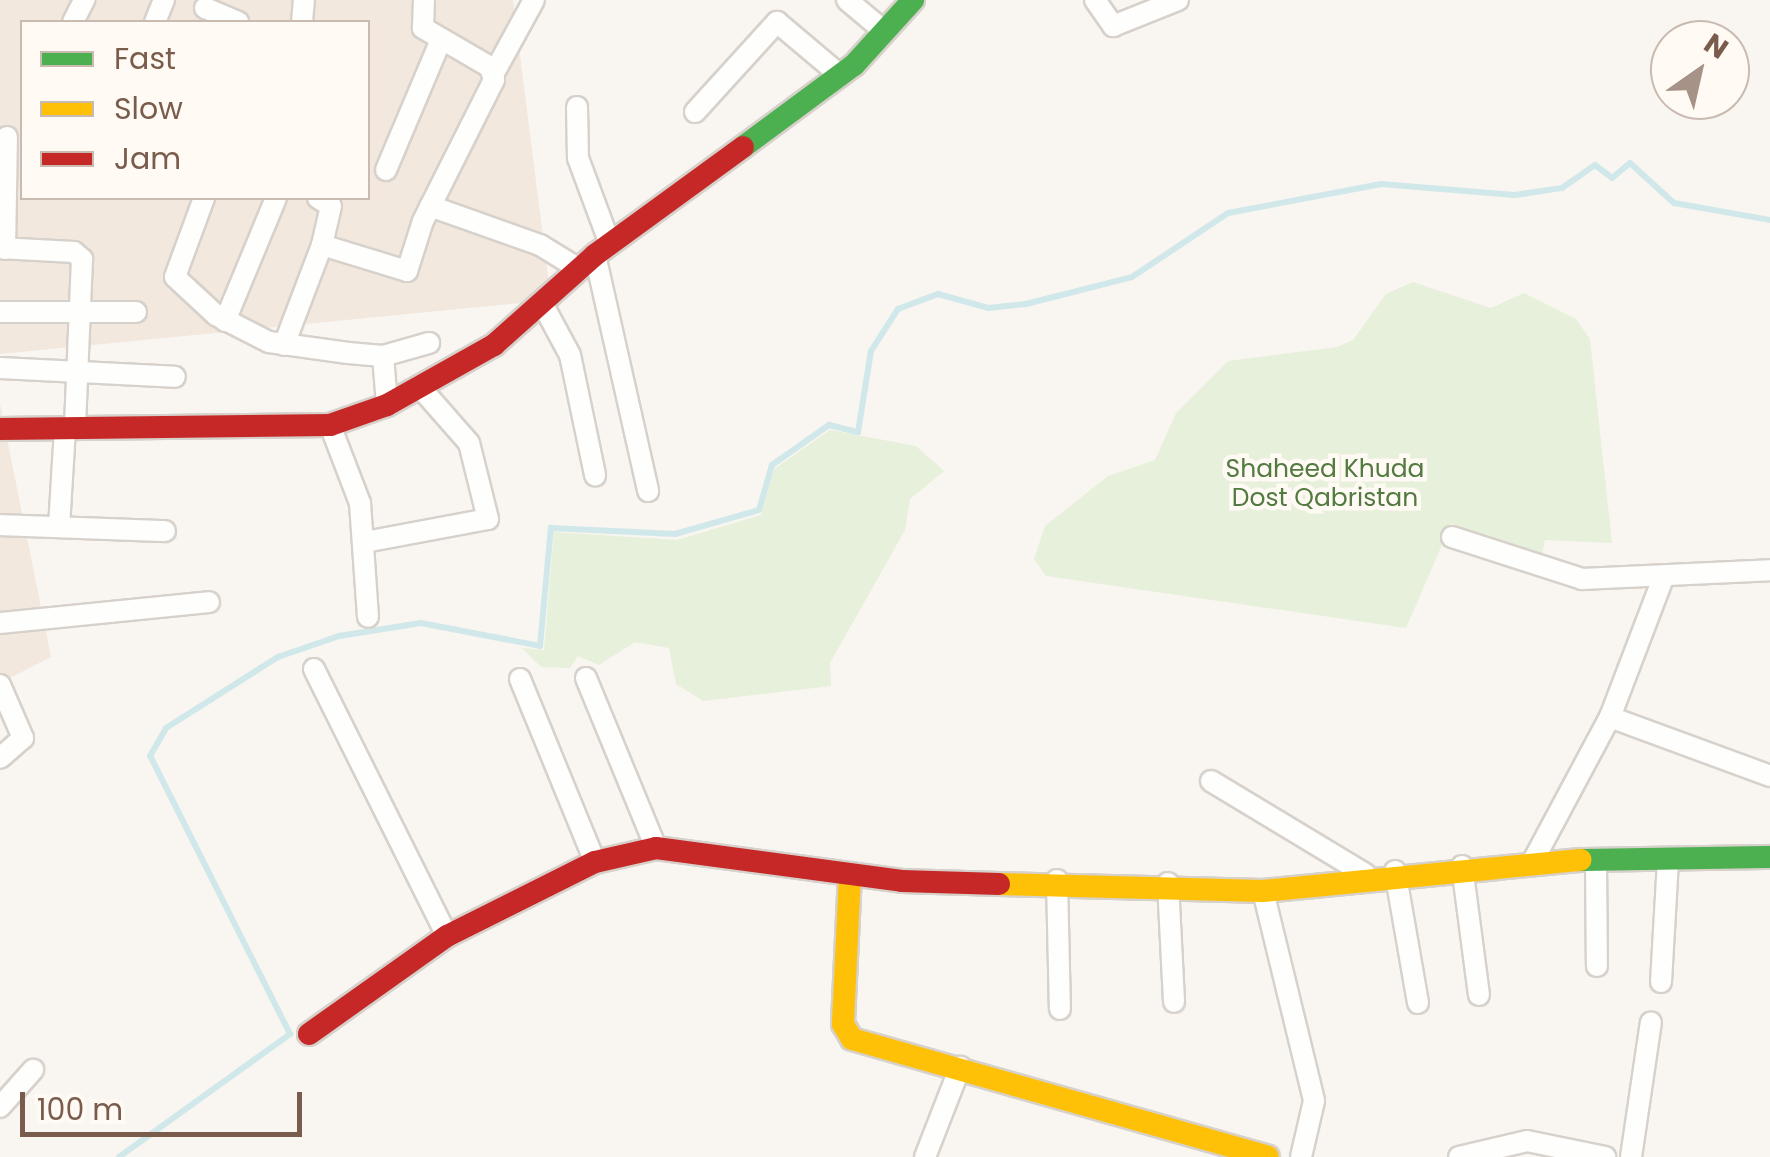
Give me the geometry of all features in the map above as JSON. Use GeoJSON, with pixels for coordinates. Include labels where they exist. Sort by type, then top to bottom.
{"type":"FeatureCollection","features":[{"type":"Feature","properties":{"kind":"street"},"geometry":{"type":"LineString","coordinates":[[424,0],[421,23],[494,74]]}},
{"type":"Feature","properties":{"kind":"street"},"geometry":{"type":"LineString","coordinates":[[322,245],[407,271],[430,206],[534,0]]}},
{"type":"Feature","properties":{"kind":"street"},"geometry":{"type":"LineString","coordinates":[[847,0],[884,31]]}},
{"type":"Feature","properties":{"kind":"street"},"geometry":{"type":"LineString","coordinates":[[0,429],[330,425],[387,404],[494,345],[594,256],[840,75],[913,0]]}},
{"type":"Feature","properties":{"kind":"street"},"geometry":{"type":"LineString","coordinates":[[1095,0],[1113,26],[1178,0]]}},
{"type":"Feature","properties":{"kind":"street"},"geometry":{"type":"LineString","coordinates":[[204,10],[232,20]]}},
{"type":"Feature","properties":{"kind":"street"},"geometry":{"type":"LineString","coordinates":[[695,112],[777,22],[840,75]]}},
{"type":"Feature","properties":{"kind":"street"},"geometry":{"type":"LineString","coordinates":[[386,170],[441,40]]}},
{"type":"Feature","properties":{"kind":"street"},"geometry":{"type":"LineString","coordinates":[[577,108],[578,158],[594,256],[648,491]]}},
{"type":"Feature","properties":{"kind":"street"},"geometry":{"type":"LineString","coordinates":[[8,136],[2,249],[79,254],[82,313],[59,527]]}},
{"type":"Feature","properties":{"kind":"street"},"geometry":{"type":"LineString","coordinates":[[203,200],[175,277],[226,321],[284,344],[383,356],[429,343]]}},
{"type":"Feature","properties":{"kind":"street"},"geometry":{"type":"LineString","coordinates":[[226,321],[275,200]]}},
{"type":"Feature","properties":{"kind":"street"},"geometry":{"type":"LineString","coordinates":[[284,344],[322,245],[330,206],[321,200]]}},
{"type":"Feature","properties":{"kind":"street"},"geometry":{"type":"LineString","coordinates":[[430,206],[540,245],[594,256]]}},
{"type":"Feature","properties":{"kind":"street"},"geometry":{"type":"LineString","coordinates":[[542,302],[570,355],[595,475]]}},
{"type":"Feature","properties":{"kind":"street"},"geometry":{"type":"LineString","coordinates":[[0,312],[136,312]]}},
{"type":"Feature","properties":{"kind":"street"},"geometry":{"type":"LineString","coordinates":[[383,356],[387,404]]}},
{"type":"Feature","properties":{"kind":"street"},"geometry":{"type":"LineString","coordinates":[[0,368],[175,377]]}},
{"type":"Feature","properties":{"kind":"street"},"geometry":{"type":"LineString","coordinates":[[365,542],[488,519],[468,443],[419,386]]}},
{"type":"Feature","properties":{"kind":"street"},"geometry":{"type":"LineString","coordinates":[[330,425],[360,502],[368,617]]}},
{"type":"Feature","properties":{"kind":"street"},"geometry":{"type":"LineString","coordinates":[[0,525],[165,531]]}},
{"type":"Feature","properties":{"kind":"street"},"geometry":{"type":"LineString","coordinates":[[1452,537],[1560,574],[1663,578],[1770,570]]}},
{"type":"Feature","properties":{"kind":"street"},"geometry":{"type":"LineString","coordinates":[[1534,861],[1610,717],[1663,578]]}},
{"type":"Feature","properties":{"kind":"street"},"geometry":{"type":"LineString","coordinates":[[0,622],[209,602]]}},
{"type":"Feature","properties":{"kind":"street"},"geometry":{"type":"LineString","coordinates":[[314,668],[447,936]]}},
{"type":"Feature","properties":{"kind":"street"},"geometry":{"type":"LineString","coordinates":[[586,678],[656,848]]}},
{"type":"Feature","properties":{"kind":"street"},"geometry":{"type":"LineString","coordinates":[[520,679],[595,862]]}},
{"type":"Feature","properties":{"kind":"street"},"geometry":{"type":"LineString","coordinates":[[0,685],[23,738],[0,758]]}},
{"type":"Feature","properties":{"kind":"street"},"geometry":{"type":"LineString","coordinates":[[1610,717],[1770,776]]}},
{"type":"Feature","properties":{"kind":"street"},"geometry":{"type":"LineString","coordinates":[[1211,780],[1365,874]]}},
{"type":"Feature","properties":{"kind":"street"},"geometry":{"type":"LineString","coordinates":[[308,1034],[447,936],[595,862],[656,848],[850,874],[1168,882],[1262,891],[1365,874],[1534,861],[1668,862],[1770,857]]}},
{"type":"Feature","properties":{"kind":"street"},"geometry":{"type":"LineString","coordinates":[[1596,862],[1598,966]]}},
{"type":"Feature","properties":{"kind":"street"},"geometry":{"type":"LineString","coordinates":[[1661,982],[1668,862]]}},
{"type":"Feature","properties":{"kind":"street"},"geometry":{"type":"LineString","coordinates":[[1462,866],[1479,996]]}},
{"type":"Feature","properties":{"kind":"street"},"geometry":{"type":"LineString","coordinates":[[1395,872],[1418,1003]]}},
{"type":"Feature","properties":{"kind":"street"},"geometry":{"type":"LineString","coordinates":[[850,874],[846,1033],[1268,1157]]}},
{"type":"Feature","properties":{"kind":"street"},"geometry":{"type":"LineString","coordinates":[[1057,880],[1060,1009]]}},
{"type":"Feature","properties":{"kind":"street"},"geometry":{"type":"LineString","coordinates":[[1168,882],[1174,1002]]}},
{"type":"Feature","properties":{"kind":"street"},"geometry":{"type":"LineString","coordinates":[[1262,891],[1314,1101],[1302,1157]]}},
{"type":"Feature","properties":{"kind":"street"},"geometry":{"type":"LineString","coordinates":[[1631,1157],[1652,1022]]}},
{"type":"Feature","properties":{"kind":"street"},"geometry":{"type":"LineString","coordinates":[[925,1157],[960,1067]]}},
{"type":"Feature","properties":{"kind":"street"},"geometry":{"type":"LineString","coordinates":[[0,1108],[33,1070]]}},
{"type":"Feature","properties":{"kind":"street"},"geometry":{"type":"LineString","coordinates":[[1459,1157],[1527,1141],[1605,1157]]}},
{"type":"Feature","properties":{"kind":"shaded area"},"geometry":{"type":"Polygon","coordinates":[[[0,0],[513,0],[551,300],[0,354],[0,0]]]}},
{"type":"Feature","properties":{"kind":"shaded area"},"geometry":{"type":"Polygon","coordinates":[[[0,404],[51,657],[0,683],[0,404]]]}},
{"type":"Feature","properties":{"kind":"green space","name":"Shaheed Khuda Dost Qabristan"},"geometry":{"type":"Polygon","coordinates":[[[1413,282],[1491,308],[1524,293],[1576,319],[1590,339],[1612,543],[1545,540],[1542,553],[1451,524],[1406,628],[1046,576],[1034,559],[1045,526],[1108,476],[1155,460],[1176,413],[1228,361],[1337,347],[1353,340],[1386,294],[1413,282]]]}},
{"type":"Feature","properties":{"kind":"green space"},"geometry":{"type":"Polygon","coordinates":[[[830,430],[916,446],[944,471],[910,499],[905,530],[830,663],[831,686],[703,701],[676,684],[669,648],[635,642],[599,665],[578,656],[570,668],[541,667],[522,648],[544,650],[554,532],[677,540],[761,515],[774,469],[830,430]]]}},
{"type":"Feature","properties":{"kind":"waterway"},"geometry":{"type":"LineString","coordinates":[[119,1157],[290,1034],[150,756],[166,728],[278,657],[339,636],[421,623],[540,646],[551,528],[675,534],[759,510],[772,465],[829,425],[858,432],[871,351],[898,309],[938,294],[988,308],[1026,304],[1132,277],[1228,213],[1381,184],[1515,195],[1562,188],[1595,165],[1612,178],[1630,163],[1674,203],[1770,220]]}},
{"type":"Feature","properties":{"kind":"traffic: fast"},"geometry":{"type":"LineString","coordinates":[[743,147],[854,65],[913,0]]}},
{"type":"Feature","properties":{"kind":"traffic: fast"},"geometry":{"type":"LineString","coordinates":[[1580,860],[1770,857]]}},
{"type":"Feature","properties":{"kind":"traffic: slow"},"geometry":{"type":"LineString","coordinates":[[999,884],[1263,891],[1580,860]]}},
{"type":"Feature","properties":{"kind":"traffic: slow"},"geometry":{"type":"LineString","coordinates":[[850,874],[843,1024],[852,1039],[1268,1157]]}},
{"type":"Feature","properties":{"kind":"traffic: jam"},"geometry":{"type":"LineString","coordinates":[[0,429],[330,425],[387,405],[494,345],[595,255],[743,147]]}},
{"type":"Feature","properties":{"kind":"traffic: jam"},"geometry":{"type":"LineString","coordinates":[[309,1034],[447,936],[595,862],[656,848],[902,881],[999,884]]}}]}
